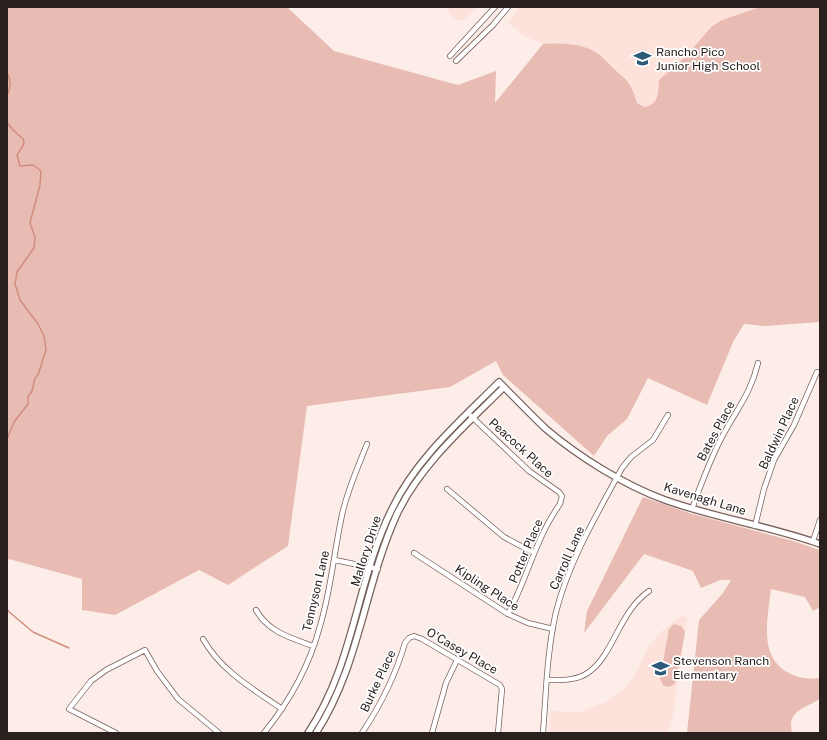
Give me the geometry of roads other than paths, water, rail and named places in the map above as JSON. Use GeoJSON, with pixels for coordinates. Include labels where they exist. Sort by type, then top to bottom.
{"type":"FeatureCollection","features":[{"type":"Feature","properties":{"kind":"main road","name":"Kavenagh Lane"},"geometry":{"type":"LineString","coordinates":[[499,382],[547,429],[617,478],[664,500],[820,544]]}},
{"type":"Feature","properties":{"kind":"main road","name":"Mallory Drive"},"geometry":{"type":"LineString","coordinates":[[310,732],[328,697],[343,662],[379,539],[404,486],[434,448],[499,382]]}},
{"type":"Feature","properties":{"kind":"main road"},"geometry":{"type":"LineString","coordinates":[[316,733],[335,699],[350,665],[391,528],[412,487],[432,461],[504,387]]}},
{"type":"Feature","properties":{"kind":"street"},"geometry":{"type":"LineString","coordinates":[[450,56],[495,7]]}},
{"type":"Feature","properties":{"kind":"street"},"geometry":{"type":"LineString","coordinates":[[456,61],[493,25],[508,7]]}},
{"type":"Feature","properties":{"kind":"street","name":"Bates Place"},"geometry":{"type":"LineString","coordinates":[[692,509],[711,458],[724,433],[749,393],[758,363]]}},
{"type":"Feature","properties":{"kind":"street","name":"Baldwin Place"},"geometry":{"type":"LineString","coordinates":[[756,526],[764,489],[774,460],[794,425],[817,372]]}},
{"type":"Feature","properties":{"kind":"street","name":"Peacock Place"},"geometry":{"type":"LineString","coordinates":[[468,413],[529,471],[559,492],[562,496]]}},
{"type":"Feature","properties":{"kind":"street","name":"Carroll Lane"},"geometry":{"type":"LineString","coordinates":[[543,733],[553,629],[561,597],[573,565],[626,462],[653,440],[668,415]]}},
{"type":"Feature","properties":{"kind":"street","name":"Tennyson Lane"},"geometry":{"type":"LineString","coordinates":[[264,733],[282,709],[294,689],[313,646],[326,603],[348,493],[367,444]]}},
{"type":"Feature","properties":{"kind":"street"},"geometry":{"type":"LineString","coordinates":[[447,489],[504,537],[534,553]]}},
{"type":"Feature","properties":{"kind":"street","name":"Potter Place"},"geometry":{"type":"LineString","coordinates":[[508,614],[519,593],[534,553],[560,504],[562,496]]}},
{"type":"Feature","properties":{"kind":"street"},"geometry":{"type":"LineString","coordinates":[[813,541],[820,520]]}},
{"type":"Feature","properties":{"kind":"street","name":"Kipling Place"},"geometry":{"type":"LineString","coordinates":[[414,553],[508,614],[528,623],[553,629]]}},
{"type":"Feature","properties":{"kind":"street"},"geometry":{"type":"LineString","coordinates":[[335,560],[378,569]]}},
{"type":"Feature","properties":{"kind":"street"},"geometry":{"type":"LineString","coordinates":[[547,680],[569,679],[589,672],[602,657],[632,607],[649,591]]}},
{"type":"Feature","properties":{"kind":"street"},"geometry":{"type":"LineString","coordinates":[[256,610],[262,620],[272,629],[313,646]]}},
{"type":"Feature","properties":{"kind":"street","name":"O'Casey Place"},"geometry":{"type":"LineString","coordinates":[[411,636],[422,639],[501,686],[498,733]]}},
{"type":"Feature","properties":{"kind":"street","name":"Burke Place"},"geometry":{"type":"LineString","coordinates":[[362,733],[374,716],[405,643],[411,636]]}},
{"type":"Feature","properties":{"kind":"street"},"geometry":{"type":"LineString","coordinates":[[203,640],[217,660],[230,672],[282,709]]}},
{"type":"Feature","properties":{"kind":"street"},"geometry":{"type":"LineString","coordinates":[[116,733],[69,710],[91,681],[106,670],[145,650],[157,671],[178,699],[219,733]]}},
{"type":"Feature","properties":{"kind":"street"},"geometry":{"type":"LineString","coordinates":[[432,733],[446,683],[457,660]]}},
{"type":"Feature","properties":{"kind":"waterway"},"geometry":{"type":"LineString","coordinates":[[7,73],[10,79],[7,96]]}},
{"type":"Feature","properties":{"kind":"waterway"},"geometry":{"type":"LineString","coordinates":[[7,122],[23,139],[24,144],[17,155],[20,166],[33,165],[41,171],[40,185],[30,223],[35,237],[34,248],[17,272],[15,284],[20,300],[38,324],[44,336],[46,350],[38,375],[35,378],[32,391],[28,397],[28,404],[14,422],[7,439]]}},
{"type":"Feature","properties":{"kind":"waterway"},"geometry":{"type":"LineString","coordinates":[[7,608],[8,611],[33,632],[69,648]]}},
{"type":"Feature","properties":{"kind":"place","name":"Rancho Pico Junior High School"},"geometry":{"type":"Point","coordinates":[643,59]}},
{"type":"Feature","properties":{"kind":"place","name":"Stevenson Ranch Elementary"},"geometry":{"type":"Point","coordinates":[660,668]}}]}
